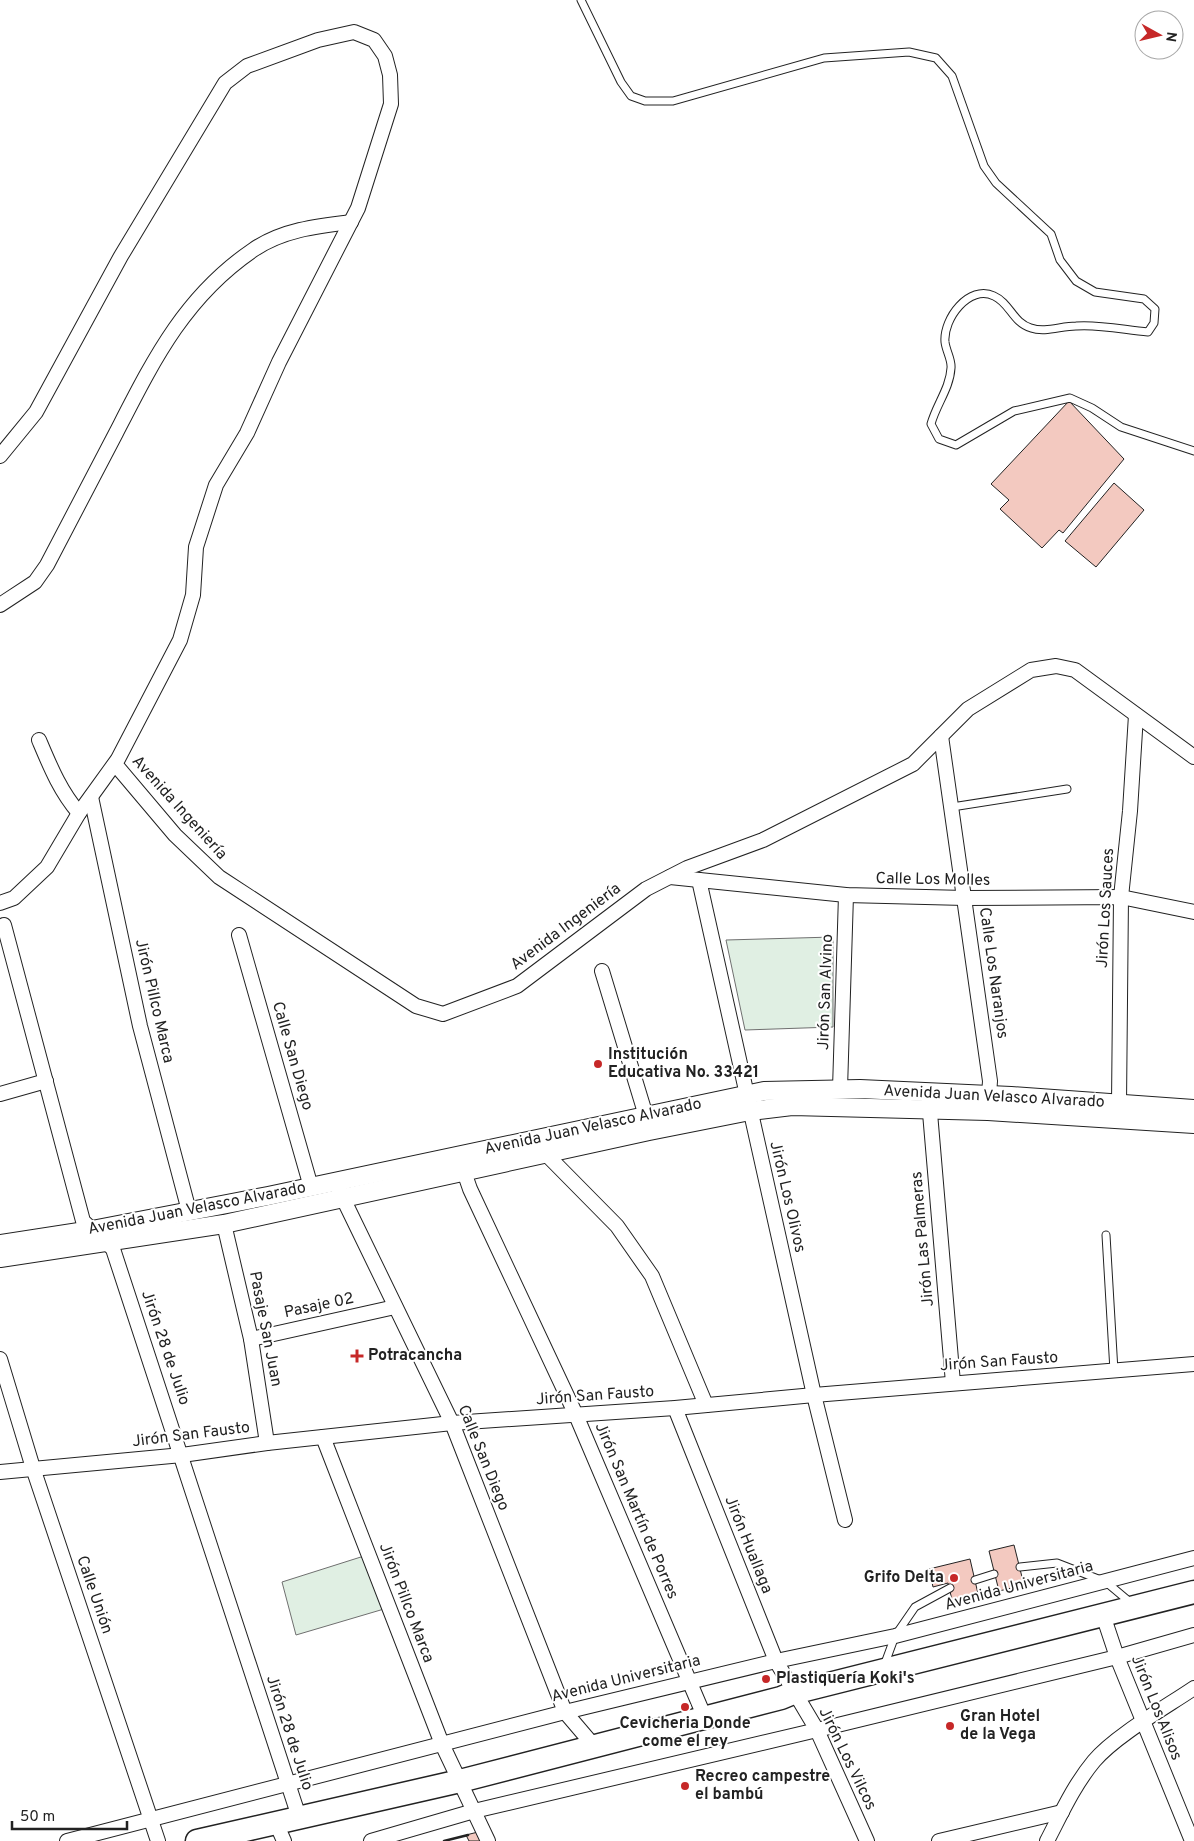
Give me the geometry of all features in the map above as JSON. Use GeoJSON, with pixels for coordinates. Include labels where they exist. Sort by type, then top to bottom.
{"type":"FeatureCollection","features":[{"type":"Feature","properties":{"kind":"highway"},"geometry":{"type":"LineString","coordinates":[[196,1841],[280,1832],[299,1817],[460,1781],[793,1693],[1194,1592]]}},
{"type":"Feature","properties":{"kind":"street"},"geometry":{"type":"LineString","coordinates":[[0,456],[36,412],[121,256],[225,83],[247,66],[318,40],[354,32],[374,40],[385,56],[390,75],[392,104],[358,208],[278,362],[247,433],[216,485],[196,547],[193,595],[180,640],[115,764]]}},
{"type":"Feature","properties":{"kind":"street"},"geometry":{"type":"LineString","coordinates":[[0,604],[35,582],[47,565],[151,365],[189,307],[220,277],[254,249],[291,232],[312,226],[351,222]]}},
{"type":"Feature","properties":{"kind":"street","name":"Avenida Ingeniería"},"geometry":{"type":"LineString","coordinates":[[0,903],[14,898],[46,867],[79,813],[115,764],[175,835],[218,877],[416,1006],[443,1014],[517,986],[646,889],[688,868],[763,840],[913,764],[968,709],[1031,670],[1056,666],[1075,670],[1194,757]]}},
{"type":"Feature","properties":{"kind":"street","name":"Jirón Los Sauces"},"geometry":{"type":"LineString","coordinates":[[1119,1104],[1121,897],[1130,811],[1136,715]]}},
{"type":"Feature","properties":{"kind":"street","name":"Calle Los Naranjos"},"geometry":{"type":"LineString","coordinates":[[941,736],[990,1081],[989,1095]]}},
{"type":"Feature","properties":{"kind":"street"},"geometry":{"type":"LineString","coordinates":[[39,740],[55,778],[67,799],[79,813]]}},
{"type":"Feature","properties":{"kind":"street","name":"Jirón Pillco Marca"},"geometry":{"type":"LineString","coordinates":[[90,797],[140,1026],[189,1212]]}},
{"type":"Feature","properties":{"kind":"street","name":"Calle Los Molles"},"geometry":{"type":"LineString","coordinates":[[670,877],[846,895],[965,898],[1121,897],[1194,912]]}},
{"type":"Feature","properties":{"kind":"street","name":"Jirón Los Olivos"},"geometry":{"type":"LineString","coordinates":[[700,880],[748,1103],[814,1394],[845,1520]]}},
{"type":"Feature","properties":{"kind":"street","name":"Jirón San Alvino"},"geometry":{"type":"LineString","coordinates":[[840,1089],[846,895]]}},
{"type":"Feature","properties":{"kind":"street","name":"Jirón 28 de Julio"},"geometry":{"type":"LineString","coordinates":[[4,925],[82,1221],[113,1249],[299,1817]]}},
{"type":"Feature","properties":{"kind":"street","name":"Calle San Diego"},"geometry":{"type":"LineString","coordinates":[[238,935],[311,1187]]}},
{"type":"Feature","properties":{"kind":"street"},"geometry":{"type":"LineString","coordinates":[[602,971],[646,1116]]}},
{"type":"Feature","properties":{"kind":"street"},"geometry":{"type":"LineString","coordinates":[[0,1094],[46,1081]]}},
{"type":"Feature","properties":{"kind":"street","name":"Avenida Juan Velasco Alvarado"},"geometry":{"type":"LineString","coordinates":[[462,1163],[545,1153],[748,1103],[786,1089],[929,1092],[1194,1109]]}},
{"type":"Feature","properties":{"kind":"street","name":"Jirón Las Palmeras"},"geometry":{"type":"LineString","coordinates":[[929,1092],[953,1383]]}},
{"type":"Feature","properties":{"kind":"street","name":"Avenida Juan Velasco Alvarado"},"geometry":{"type":"LineString","coordinates":[[0,1258],[224,1224],[339,1189],[462,1163],[646,1116],[748,1103],[792,1106],[988,1111],[1194,1124]]}},
{"type":"Feature","properties":{"kind":"street"},"geometry":{"type":"LineString","coordinates":[[545,1153],[617,1226],[652,1276],[706,1405]]}},
{"type":"Feature","properties":{"kind":"street","name":"Jirón San Martín de Porres"},"geometry":{"type":"LineString","coordinates":[[462,1163],[576,1415],[704,1718]]}},
{"type":"Feature","properties":{"kind":"street","name":"Avenida Juan Velasco Alvarado"},"geometry":{"type":"LineString","coordinates":[[0,1244],[92,1230],[311,1187],[339,1189]]}},
{"type":"Feature","properties":{"kind":"street","name":"Calle San Diego"},"geometry":{"type":"LineString","coordinates":[[339,1189],[452,1423],[565,1712],[594,1746]]}},
{"type":"Feature","properties":{"kind":"street","name":"Pasaje San Juan"},"geometry":{"type":"LineString","coordinates":[[224,1224],[251,1339],[267,1443]]}},
{"type":"Feature","properties":{"kind":"street","name":"Pasaje 02"},"geometry":{"type":"LineString","coordinates":[[251,1339],[395,1307]]}},
{"type":"Feature","properties":{"kind":"street","name":"Calle Unión"},"geometry":{"type":"LineString","coordinates":[[0,1359],[33,1468],[158,1841]]}},
{"type":"Feature","properties":{"kind":"street","name":"Jirón San Fausto"},"geometry":{"type":"LineString","coordinates":[[0,1472],[182,1455],[267,1443],[452,1423],[675,1408],[814,1394],[1194,1364]]}},
{"type":"Feature","properties":{"kind":"street","name":"Jirón Huallaga"},"geometry":{"type":"LineString","coordinates":[[675,1408],[776,1661],[793,1693]]}},
{"type":"Feature","properties":{"kind":"street","name":"Jirón Pillco Marca"},"geometry":{"type":"LineString","coordinates":[[323,1437],[442,1744],[488,1841]]}},
{"type":"Feature","properties":{"kind":"street","name":"Avenida Universitaria"},"geometry":{"type":"LineString","coordinates":[[67,1841],[565,1712],[776,1661],[895,1636],[1194,1558]]}},
{"type":"Feature","properties":{"kind":"street","name":"Jirón Los Alisos"},"geometry":{"type":"LineString","coordinates":[[1103,1615],[1143,1723],[1192,1841]]}},
{"type":"Feature","properties":{"kind":"street"},"geometry":{"type":"LineString","coordinates":[[371,1841],[474,1810],[817,1730],[1117,1656],[1194,1635]]}},
{"type":"Feature","properties":{"kind":"street"},"geometry":{"type":"LineString","coordinates":[[1047,1841],[1075,1788],[1095,1760],[1143,1723],[1194,1688]]}},
{"type":"Feature","properties":{"kind":"street","name":"Jirón Los Vilcos"},"geometry":{"type":"LineString","coordinates":[[793,1693],[817,1730],[867,1841]]}},
{"type":"Feature","properties":{"kind":"street"},"geometry":{"type":"LineString","coordinates":[[939,1841],[1062,1812]]}},
{"type":"Feature","properties":{"kind":"lane"},"geometry":{"type":"LineString","coordinates":[[581,0],[621,82],[631,96],[644,101],[673,101],[824,58],[910,52],[936,58],[952,76],[984,166],[996,183],[1051,234],[1060,260],[1076,281],[1095,292],[1144,299],[1155,309],[1154,323],[1148,332],[1077,326],[1051,330],[1030,328],[1014,318],[1005,303],[994,296],[978,293],[962,302],[951,320],[945,341],[952,367],[945,393],[935,407],[931,424],[939,439],[956,445],[1014,412],[1070,398],[1092,408],[1121,427],[1194,451]]}},
{"type":"Feature","properties":{"kind":"lane"},"geometry":{"type":"LineString","coordinates":[[952,807],[1067,789]]}},
{"type":"Feature","properties":{"kind":"lane"},"geometry":{"type":"LineString","coordinates":[[1106,1235],[1114,1371]]}},
{"type":"Feature","properties":{"kind":"lane"},"geometry":{"type":"LineString","coordinates":[[1020,1568],[1057,1563],[1106,1582],[1136,1607]]}},
{"type":"Feature","properties":{"kind":"lane"},"geometry":{"type":"LineString","coordinates":[[975,1580],[994,1574]]}},
{"type":"Feature","properties":{"kind":"lane"},"geometry":{"type":"LineString","coordinates":[[882,1672],[895,1636],[915,1607],[950,1588]]}},
{"type":"Feature","properties":{"kind":"green space"},"geometry":{"type":"Polygon","coordinates":[[[833,937],[833,1027],[745,1030],[726,940],[833,937]]]}},
{"type":"Feature","properties":{"kind":"green space"},"geometry":{"type":"Polygon","coordinates":[[[364,1556],[384,1609],[296,1635],[282,1582],[364,1556]]]}},
{"type":"Feature","properties":{"kind":"building"},"geometry":{"type":"Polygon","coordinates":[[[1069,401],[1124,459],[1063,533],[1059,530],[1042,548],[1000,509],[1009,500],[991,484],[1069,401]]]}},
{"type":"Feature","properties":{"kind":"building"},"geometry":{"type":"Polygon","coordinates":[[[1114,483],[1144,510],[1096,567],[1065,541],[1114,483]]]}},
{"type":"Feature","properties":{"kind":"building"},"geometry":{"type":"Polygon","coordinates":[[[1014,1545],[1024,1585],[999,1591],[989,1551],[1014,1545]]]}},
{"type":"Feature","properties":{"kind":"building"},"geometry":{"type":"Polygon","coordinates":[[[970,1559],[979,1598],[953,1604],[948,1583],[933,1587],[929,1569],[970,1559]]]}},
{"type":"Feature","properties":{"kind":"building"},"geometry":{"type":"Polygon","coordinates":[[[478,1832],[482,1841],[469,1841],[466,1835],[478,1832]]]}},
{"type":"Feature","properties":{"kind":"wall"},"geometry":{"type":"LineString","coordinates":[[444,1841],[468,1835]]}},
{"type":"Feature","properties":{"kind":"place","name":"Institución Educativa No. 33421"},"geometry":{"type":"Point","coordinates":[598,1064]}},
{"type":"Feature","properties":{"kind":"place","name":"Potracancha"},"geometry":{"type":"Point","coordinates":[357,1356]}},
{"type":"Feature","properties":{"kind":"place","name":"Grifo Delta"},"geometry":{"type":"Point","coordinates":[954,1578]}},
{"type":"Feature","properties":{"kind":"place","name":"Plastiquería Koki's"},"geometry":{"type":"Point","coordinates":[766,1679]}},
{"type":"Feature","properties":{"kind":"place","name":"Cevicheria Donde come el rey"},"geometry":{"type":"Point","coordinates":[685,1707]}},
{"type":"Feature","properties":{"kind":"place","name":"Gran Hotel de la Vega"},"geometry":{"type":"Point","coordinates":[950,1726]}},
{"type":"Feature","properties":{"kind":"place","name":"Recreo campestre el bambú"},"geometry":{"type":"Point","coordinates":[685,1786]}}]}
